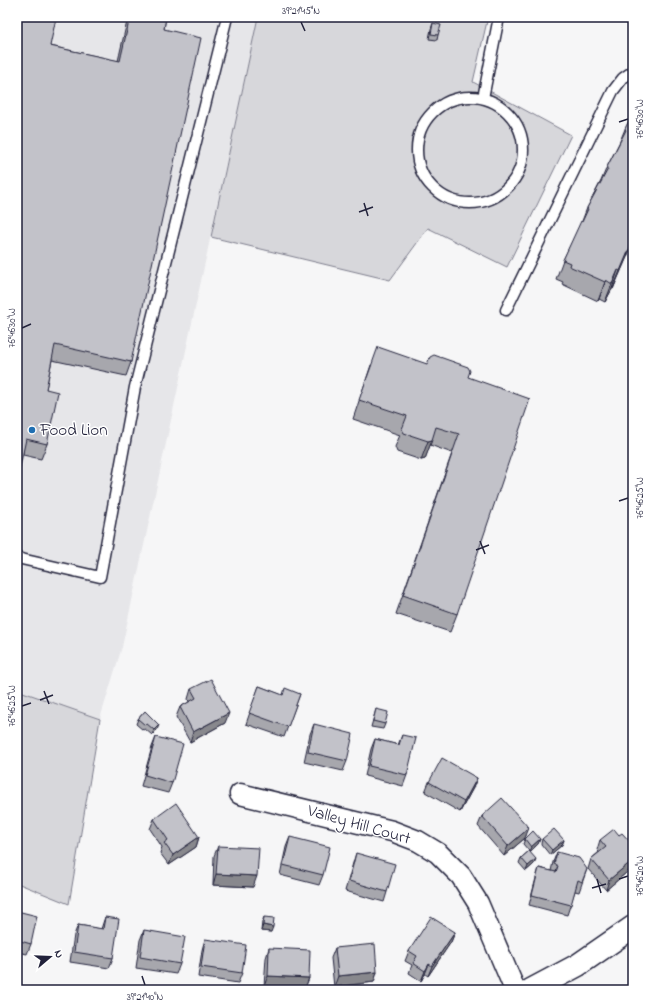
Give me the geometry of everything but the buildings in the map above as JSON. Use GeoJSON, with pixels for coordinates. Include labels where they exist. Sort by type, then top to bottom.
{"type":"FeatureCollection","features":[{"type":"Feature","properties":{"kind":"street","name":"Valley Hill Court"},"geometry":{"type":"LineString","coordinates":[[240,794],[392,831],[418,841],[438,853],[461,876],[478,903],[515,990]]}},
{"type":"Feature","properties":{"kind":"street"},"geometry":{"type":"LineString","coordinates":[[531,990],[578,965],[633,927]]}},
{"type":"Feature","properties":{"kind":"lane"},"geometry":{"type":"LineString","coordinates":[[17,558],[100,577],[135,387],[227,17]]}},
{"type":"Feature","properties":{"kind":"lane"},"geometry":{"type":"LineString","coordinates":[[483,98],[499,17]]}},
{"type":"Feature","properties":{"kind":"lane"},"geometry":{"type":"LineString","coordinates":[[506,310],[613,92],[623,78],[633,71]]}},
{"type":"Feature","properties":{"kind":"lane"},"geometry":{"type":"LineString","coordinates":[[468,96],[483,98],[496,103],[509,113],[517,125],[522,139],[523,156],[519,172],[510,186],[491,199],[484,202],[469,204],[453,201],[439,194],[427,183],[420,168],[416,150],[418,136],[424,121],[435,109],[449,100],[468,96]]}},
{"type":"Feature","properties":{"kind":"shaded area"},"geometry":{"type":"Polygon","coordinates":[[[17,17],[258,17],[122,647],[100,719],[17,690],[17,17]]]}},
{"type":"Feature","properties":{"kind":"shaded area"},"geometry":{"type":"Polygon","coordinates":[[[258,17],[488,17],[473,82],[571,135],[507,267],[428,228],[390,280],[211,237],[258,17]]]}},
{"type":"Feature","properties":{"kind":"shaded area"},"geometry":{"type":"Polygon","coordinates":[[[17,690],[100,719],[69,904],[17,883],[17,690]]]}},
{"type":"Feature","properties":{"kind":"place","name":"Food Lion"},"geometry":{"type":"Point","coordinates":[32,430]}}]}
